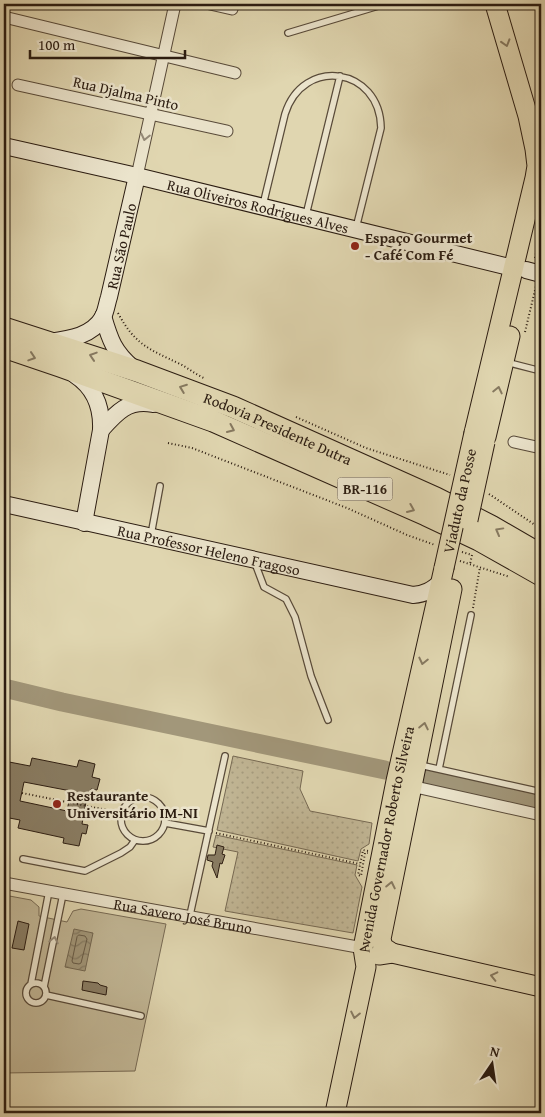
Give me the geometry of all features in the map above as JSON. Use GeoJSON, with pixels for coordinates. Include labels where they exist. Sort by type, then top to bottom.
{"type":"FeatureCollection","features":[{"type":"Feature","properties":{"kind":"highway","name":"Rodovia Presidente Dutra"},"geometry":{"type":"LineString","coordinates":[[4,328],[136,370],[233,407],[401,482],[491,526],[541,555]]}},
{"type":"Feature","properties":{"kind":"highway","name":"Rodovia Presidente Dutra"},"geometry":{"type":"LineString","coordinates":[[4,348],[186,410],[426,515],[478,540],[541,575]]}},
{"type":"Feature","properties":{"kind":"main road"},"geometry":{"type":"LineString","coordinates":[[480,435],[530,271],[537,166],[537,141],[495,4]]}},
{"type":"Feature","properties":{"kind":"main road","name":"Rua Oliveiros Rodrigues Alves"},"geometry":{"type":"LineString","coordinates":[[4,146],[530,271]]}},
{"type":"Feature","properties":{"kind":"main road","name":"Rua São Paulo"},"geometry":{"type":"LineString","coordinates":[[49,342],[84,334],[94,328],[103,316],[110,297],[136,176]]}},
{"type":"Feature","properties":{"kind":"main road"},"geometry":{"type":"LineString","coordinates":[[480,435],[504,362],[530,271],[541,207]]}},
{"type":"Feature","properties":{"kind":"main road"},"geometry":{"type":"LineString","coordinates":[[103,316],[109,338],[116,351],[121,358],[136,370]]}},
{"type":"Feature","properties":{"kind":"main road"},"geometry":{"type":"LineString","coordinates":[[60,366],[81,379],[94,393],[100,406],[102,430],[84,522]]}},
{"type":"Feature","properties":{"kind":"main road"},"geometry":{"type":"LineString","coordinates":[[102,430],[116,413],[131,404],[146,402],[186,410]]}},
{"type":"Feature","properties":{"kind":"main road","name":"Viaduto da Posse"},"geometry":{"type":"LineString","coordinates":[[451,571],[480,435]]}},
{"type":"Feature","properties":{"kind":"main road","name":"Rua Professor Heleno Fragoso"},"geometry":{"type":"LineString","coordinates":[[4,504],[413,595],[434,613]]}},
{"type":"Feature","properties":{"kind":"main road"},"geometry":{"type":"LineString","coordinates":[[413,595],[428,592],[451,571]]}},
{"type":"Feature","properties":{"kind":"main road","name":"Avenida Governador Roberto Silveira"},"geometry":{"type":"LineString","coordinates":[[337,1113],[366,967],[363,948],[396,781],[434,613],[451,571]]}},
{"type":"Feature","properties":{"kind":"main road","name":"Avenida Governador Roberto Silveira"},"geometry":{"type":"LineString","coordinates":[[392,952],[383,947],[380,939],[416,764],[451,571]]}},
{"type":"Feature","properties":{"kind":"main road"},"geometry":{"type":"LineString","coordinates":[[366,967],[377,956],[392,952],[541,987]]}},
{"type":"Feature","properties":{"kind":"street"},"geometry":{"type":"LineString","coordinates":[[136,176],[175,4]]}},
{"type":"Feature","properties":{"kind":"street"},"geometry":{"type":"LineString","coordinates":[[210,4],[232,9]]}},
{"type":"Feature","properties":{"kind":"street"},"geometry":{"type":"LineString","coordinates":[[4,17],[235,73]]}},
{"type":"Feature","properties":{"kind":"street","name":"Rua Djalma Pinto"},"geometry":{"type":"LineString","coordinates":[[18,85],[227,131]]}},
{"type":"Feature","properties":{"kind":"street"},"geometry":{"type":"LineString","coordinates":[[514,442],[541,448]]}},
{"type":"Feature","properties":{"kind":"street"},"geometry":{"type":"LineString","coordinates":[[411,786],[541,815]]}},
{"type":"Feature","properties":{"kind":"street","name":"Rua Savero José Bruno"},"geometry":{"type":"LineString","coordinates":[[4,883],[190,915],[363,948]]}},
{"type":"Feature","properties":{"kind":"lane"},"geometry":{"type":"LineString","coordinates":[[288,33],[385,4]]}},
{"type":"Feature","properties":{"kind":"lane"},"geometry":{"type":"LineString","coordinates":[[262,207],[290,99],[300,87],[313,79],[329,75],[340,76],[354,80],[367,90],[377,104],[381,120],[381,128],[356,230]]}},
{"type":"Feature","properties":{"kind":"lane"},"geometry":{"type":"LineString","coordinates":[[305,217],[340,76]]}},
{"type":"Feature","properties":{"kind":"lane"},"geometry":{"type":"LineString","coordinates":[[504,362],[541,371]]}},
{"type":"Feature","properties":{"kind":"lane"},"geometry":{"type":"LineString","coordinates":[[150,538],[160,486]]}},
{"type":"Feature","properties":{"kind":"lane"},"geometry":{"type":"LineString","coordinates":[[254,559],[264,587],[286,599],[296,617],[311,676],[328,720]]}},
{"type":"Feature","properties":{"kind":"lane"},"geometry":{"type":"LineString","coordinates":[[439,769],[471,615]]}},
{"type":"Feature","properties":{"kind":"lane"},"geometry":{"type":"LineString","coordinates":[[190,915],[225,756]]}},
{"type":"Feature","properties":{"kind":"lane"},"geometry":{"type":"LineString","coordinates":[[416,764],[541,792]]}},
{"type":"Feature","properties":{"kind":"lane"},"geometry":{"type":"LineString","coordinates":[[148,797],[161,805],[165,822],[161,832],[156,837],[142,841],[135,840],[124,830],[121,823],[122,813],[128,803],[134,799],[148,797]]}},
{"type":"Feature","properties":{"kind":"lane"},"geometry":{"type":"LineString","coordinates":[[165,822],[209,831]]}},
{"type":"Feature","properties":{"kind":"lane"},"geometry":{"type":"LineString","coordinates":[[24,859],[85,871],[121,854],[135,840]]}},
{"type":"Feature","properties":{"kind":"lane"},"geometry":{"type":"LineString","coordinates":[[49,891],[31,984],[26,991],[29,1001],[39,1003],[44,1000],[46,995],[44,987],[63,893]]}},
{"type":"Feature","properties":{"kind":"lane"},"geometry":{"type":"LineString","coordinates":[[31,984],[40,984],[44,987]]}},
{"type":"Feature","properties":{"kind":"lane"},"geometry":{"type":"LineString","coordinates":[[46,995],[141,1016]]}},
{"type":"Feature","properties":{"kind":"path"},"geometry":{"type":"LineString","coordinates":[[530,271],[541,228]]}},
{"type":"Feature","properties":{"kind":"path"},"geometry":{"type":"LineString","coordinates":[[110,297],[125,326],[136,340],[151,351],[209,380]]}},
{"type":"Feature","properties":{"kind":"path"},"geometry":{"type":"LineString","coordinates":[[292,415],[366,448],[448,474]]}},
{"type":"Feature","properties":{"kind":"path"},"geometry":{"type":"LineString","coordinates":[[168,443],[192,448],[347,508],[407,535],[435,544]]}},
{"type":"Feature","properties":{"kind":"path"},"geometry":{"type":"LineString","coordinates":[[487,493],[541,528]]}},
{"type":"Feature","properties":{"kind":"path"},"geometry":{"type":"LineString","coordinates":[[451,571],[480,567],[511,577]]}},
{"type":"Feature","properties":{"kind":"path"},"geometry":{"type":"LineString","coordinates":[[471,615],[480,567]]}},
{"type":"Feature","properties":{"kind":"path"},"geometry":{"type":"LineString","coordinates":[[22,793],[122,813]]}},
{"type":"Feature","properties":{"kind":"path"},"geometry":{"type":"LineString","coordinates":[[209,831],[360,864],[363,850],[366,850]]}},
{"type":"Feature","properties":{"kind":"shaded area"},"geometry":{"type":"Polygon","coordinates":[[[233,756],[303,771],[300,789],[310,811],[372,823],[369,844],[361,849],[358,861],[217,830],[233,756]]]}},
{"type":"Feature","properties":{"kind":"shaded area"},"geometry":{"type":"Polygon","coordinates":[[[216,835],[357,865],[355,875],[362,887],[353,933],[225,911],[238,852],[213,847],[216,835]]]}},
{"type":"Feature","properties":{"kind":"shaded area"},"geometry":{"type":"Polygon","coordinates":[[[4,895],[31,900],[39,907],[39,916],[67,922],[73,911],[81,909],[166,924],[135,1071],[4,1073],[4,895]]]}},
{"type":"Feature","properties":{"kind":"water"},"geometry":{"type":"Polygon","coordinates":[[[74,929],[93,933],[85,971],[65,967],[74,929]]]}},
{"type":"Feature","properties":{"kind":"building"},"geometry":{"type":"Polygon","coordinates":[[[32,758],[77,767],[79,760],[95,764],[92,777],[100,779],[97,790],[91,789],[88,802],[86,802],[82,824],[88,825],[86,834],[82,833],[79,846],[63,843],[64,838],[18,828],[20,820],[4,817],[4,761],[30,766],[32,758]],[[24,782],[20,801],[67,811],[71,791],[24,782]]]}},
{"type":"Feature","properties":{"kind":"building"},"geometry":{"type":"Polygon","coordinates":[[[217,845],[224,847],[222,854],[225,855],[222,864],[220,863],[217,878],[212,866],[213,862],[207,860],[208,855],[215,855],[217,845]]]}},
{"type":"Feature","properties":{"kind":"building"},"geometry":{"type":"Polygon","coordinates":[[[18,921],[29,924],[24,950],[12,948],[18,921]]]}},
{"type":"Feature","properties":{"kind":"building"},"geometry":{"type":"Polygon","coordinates":[[[83,981],[98,983],[107,987],[106,995],[82,990],[83,981]]]}},
{"type":"Feature","properties":{"kind":"waterway"},"geometry":{"type":"LineString","coordinates":[[4,688],[385,770]]}},
{"type":"Feature","properties":{"kind":"waterway"},"geometry":{"type":"LineString","coordinates":[[424,779],[541,805]]}},
{"type":"Feature","properties":{"kind":"place","name":"Espaço Gourmet - Café Com Fé"},"geometry":{"type":"Point","coordinates":[355,246]}},
{"type":"Feature","properties":{"kind":"place","name":"Restaurante Universitário IM-NI"},"geometry":{"type":"Point","coordinates":[57,804]}}]}
